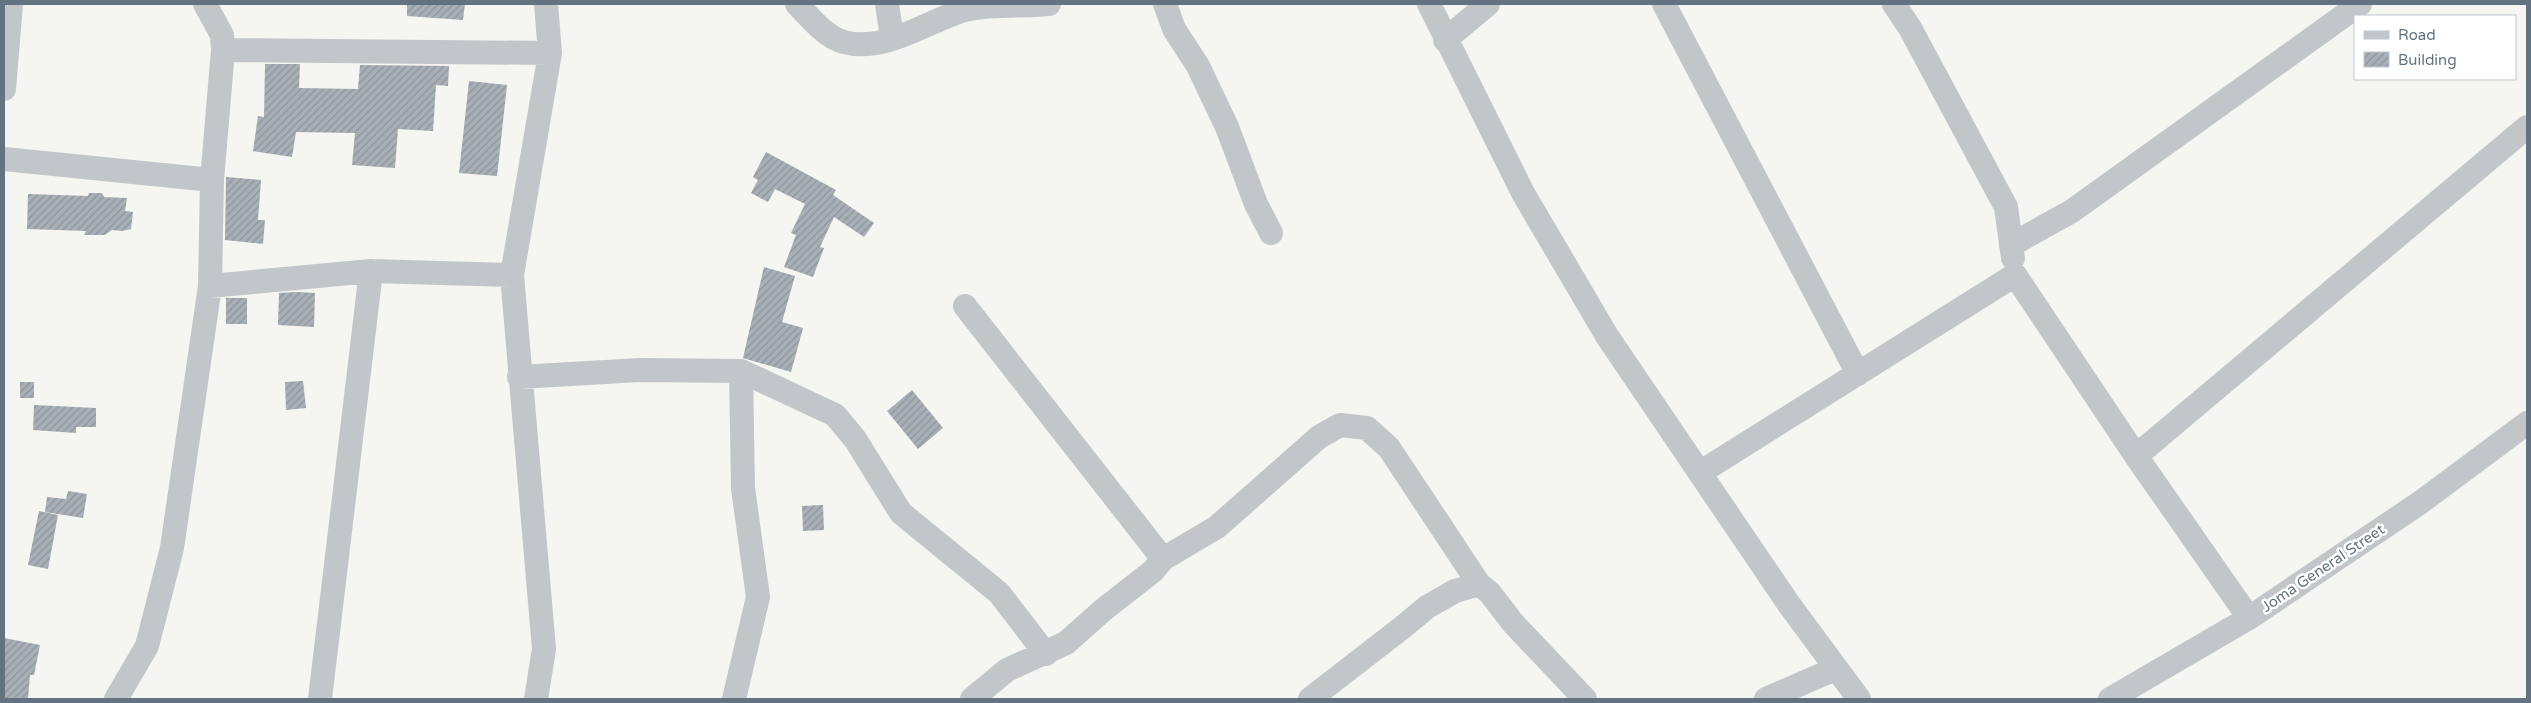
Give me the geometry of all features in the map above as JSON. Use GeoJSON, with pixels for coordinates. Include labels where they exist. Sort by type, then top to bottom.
{"type":"FeatureCollection","features":[{"type":"Feature","properties":{"kind":"street"},"geometry":{"type":"LineString","coordinates":[[4,89],[11,4]]}},
{"type":"Feature","properties":{"kind":"street"},"geometry":{"type":"LineString","coordinates":[[116,699],[147,646],[172,548],[210,286],[212,180],[223,50],[222,35],[205,4]]}},
{"type":"Feature","properties":{"kind":"street"},"geometry":{"type":"LineString","coordinates":[[536,699],[544,649],[519,376],[512,274],[550,53],[546,4]]}},
{"type":"Feature","properties":{"kind":"street"},"geometry":{"type":"LineString","coordinates":[[797,4],[825,31],[842,42],[862,44],[892,38],[963,11],[1049,4]]}},
{"type":"Feature","properties":{"kind":"street"},"geometry":{"type":"LineString","coordinates":[[887,4],[892,38]]}},
{"type":"Feature","properties":{"kind":"street"},"geometry":{"type":"LineString","coordinates":[[1165,4],[1174,29],[1198,66],[1227,127],[1256,204],[1271,233]]}},
{"type":"Feature","properties":{"kind":"street"},"geometry":{"type":"LineString","coordinates":[[1429,4],[1445,40],[1523,193],[1607,336],[1788,603],[1859,699]]}},
{"type":"Feature","properties":{"kind":"street"},"geometry":{"type":"LineString","coordinates":[[1445,40],[1488,4]]}},
{"type":"Feature","properties":{"kind":"street"},"geometry":{"type":"LineString","coordinates":[[1664,4],[1858,374]]}},
{"type":"Feature","properties":{"kind":"street"},"geometry":{"type":"LineString","coordinates":[[1894,4],[1910,28],[2006,207],[2015,275],[2136,456],[2249,618]]}},
{"type":"Feature","properties":{"kind":"street"},"geometry":{"type":"LineString","coordinates":[[2011,245],[2072,212],[2360,4]]}},
{"type":"Feature","properties":{"kind":"street"},"geometry":{"type":"LineString","coordinates":[[223,50],[550,53]]}},
{"type":"Feature","properties":{"kind":"street"},"geometry":{"type":"LineString","coordinates":[[2136,456],[2527,127]]}},
{"type":"Feature","properties":{"kind":"street"},"geometry":{"type":"LineString","coordinates":[[4,159],[212,180]]}},
{"type":"Feature","properties":{"kind":"street"},"geometry":{"type":"LineString","coordinates":[[210,286],[371,271],[512,274]]}},
{"type":"Feature","properties":{"kind":"street"},"geometry":{"type":"LineString","coordinates":[[320,699],[371,271]]}},
{"type":"Feature","properties":{"kind":"street"},"geometry":{"type":"LineString","coordinates":[[1701,472],[2015,275]]}},
{"type":"Feature","properties":{"kind":"street"},"geometry":{"type":"LineString","coordinates":[[965,306],[1162,559]]}},
{"type":"Feature","properties":{"kind":"street"},"geometry":{"type":"LineString","coordinates":[[519,376],[640,370],[741,371],[835,416],[855,439],[901,513],[999,593],[1046,654]]}},
{"type":"Feature","properties":{"kind":"street"},"geometry":{"type":"LineString","coordinates":[[734,699],[758,597],[743,488],[741,371]]}},
{"type":"Feature","properties":{"kind":"street","name":"Joma General Street"},"geometry":{"type":"LineString","coordinates":[[2110,699],[2249,618],[2421,502],[2527,423]]}},
{"type":"Feature","properties":{"kind":"street"},"geometry":{"type":"LineString","coordinates":[[972,699],[1006,670],[1046,654],[1066,643],[1103,610],[1152,571],[1162,559],[1217,527],[1319,437],[1340,425],[1368,428],[1389,448],[1479,584],[1490,593],[1513,623],[1585,699]]}},
{"type":"Feature","properties":{"kind":"street"},"geometry":{"type":"LineString","coordinates":[[1310,699],[1403,628],[1427,606],[1455,591],[1479,584]]}},
{"type":"Feature","properties":{"kind":"street"},"geometry":{"type":"LineString","coordinates":[[1766,699],[1836,669]]}},
{"type":"Feature","properties":{"kind":"building"},"geometry":{"type":"Polygon","coordinates":[[[407,4],[465,4],[463,20],[407,16],[407,4]]]}},
{"type":"Feature","properties":{"kind":"building"},"geometry":{"type":"Polygon","coordinates":[[[265,64],[300,64],[299,88],[358,89],[360,65],[449,66],[448,86],[436,85],[433,131],[398,129],[395,168],[352,165],[355,133],[296,132],[292,157],[253,151],[258,116],[264,117],[265,64]]]}},
{"type":"Feature","properties":{"kind":"building"},"geometry":{"type":"Polygon","coordinates":[[[469,81],[507,85],[497,176],[459,173],[469,81]]]}},
{"type":"Feature","properties":{"kind":"building"},"geometry":{"type":"Polygon","coordinates":[[[766,152],[836,190],[833,195],[874,223],[864,237],[834,217],[820,247],[824,248],[813,277],[784,267],[796,235],[791,233],[805,204],[775,189],[768,202],[751,193],[758,180],[753,177],[766,152]]]}},
{"type":"Feature","properties":{"kind":"building"},"geometry":{"type":"Polygon","coordinates":[[[226,177],[261,180],[258,220],[265,220],[263,244],[225,240],[226,177]]]}},
{"type":"Feature","properties":{"kind":"building"},"geometry":{"type":"Polygon","coordinates":[[[89,193],[102,193],[104,197],[127,198],[125,211],[133,212],[131,229],[122,231],[112,230],[105,235],[84,235],[86,231],[27,229],[28,194],[88,196],[89,193]]]}},
{"type":"Feature","properties":{"kind":"building"},"geometry":{"type":"Polygon","coordinates":[[[764,267],[795,276],[782,322],[803,328],[791,372],[743,358],[764,267]]]}},
{"type":"Feature","properties":{"kind":"building"},"geometry":{"type":"Polygon","coordinates":[[[279,293],[315,293],[314,327],[278,325],[279,293]]]}},
{"type":"Feature","properties":{"kind":"building"},"geometry":{"type":"Polygon","coordinates":[[[226,298],[247,298],[247,324],[226,324],[226,298]]]}},
{"type":"Feature","properties":{"kind":"building"},"geometry":{"type":"Polygon","coordinates":[[[303,381],[306,408],[286,410],[285,382],[303,381]]]}},
{"type":"Feature","properties":{"kind":"building"},"geometry":{"type":"Polygon","coordinates":[[[20,382],[34,382],[34,398],[20,398],[20,382]]]}},
{"type":"Feature","properties":{"kind":"building"},"geometry":{"type":"Polygon","coordinates":[[[912,390],[943,428],[918,449],[887,411],[912,390]]]}},
{"type":"Feature","properties":{"kind":"building"},"geometry":{"type":"Polygon","coordinates":[[[34,405],[96,408],[96,427],[76,427],[76,433],[33,430],[34,405]]]}},
{"type":"Feature","properties":{"kind":"building"},"geometry":{"type":"Polygon","coordinates":[[[68,491],[87,494],[83,518],[45,512],[47,497],[66,499],[68,491]]]}},
{"type":"Feature","properties":{"kind":"building"},"geometry":{"type":"Polygon","coordinates":[[[823,505],[824,530],[803,531],[802,506],[823,505]]]}},
{"type":"Feature","properties":{"kind":"building"},"geometry":{"type":"Polygon","coordinates":[[[39,511],[58,515],[48,569],[28,565],[39,511]]]}},
{"type":"Feature","properties":{"kind":"building"},"geometry":{"type":"Polygon","coordinates":[[[4,638],[40,645],[34,675],[30,675],[28,699],[4,699],[4,638]]]}}]}
